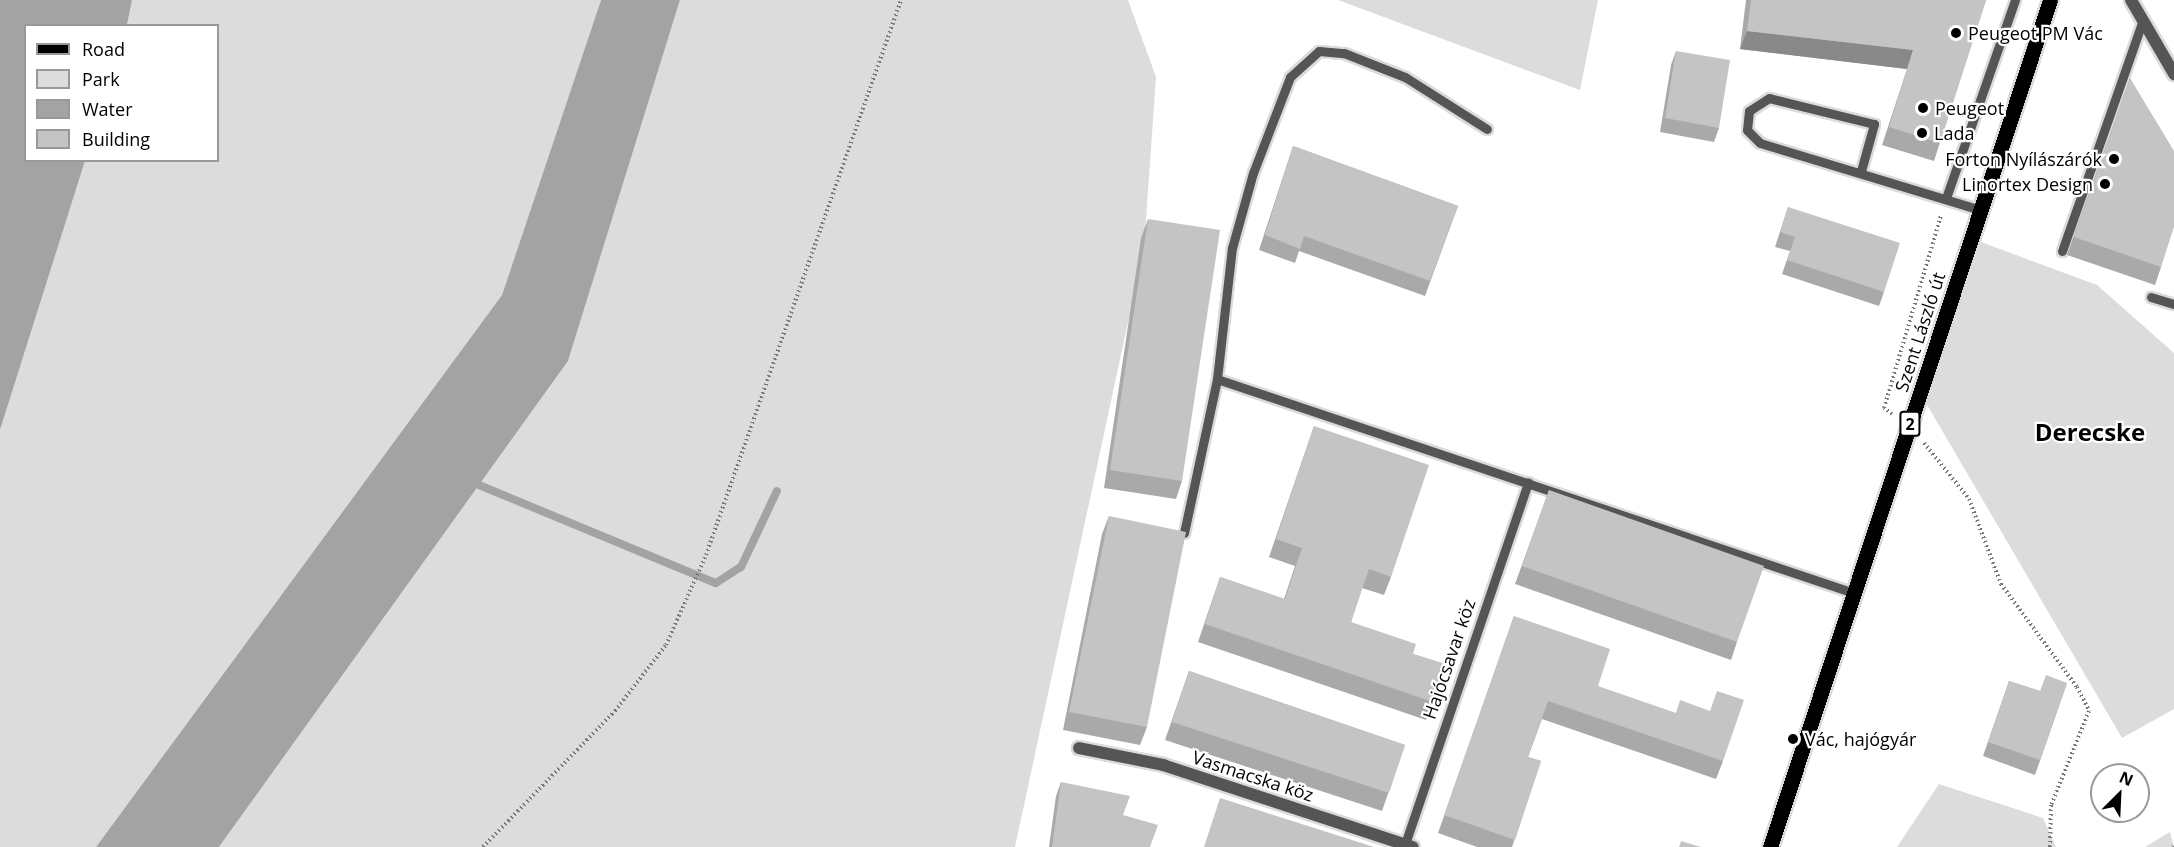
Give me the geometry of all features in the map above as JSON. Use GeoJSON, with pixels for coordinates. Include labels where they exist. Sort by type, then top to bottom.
{"type":"FeatureCollection","features":[{"type":"Feature","properties":{"kind":"main road","name":"Szent László út"},"geometry":{"type":"LineString","coordinates":[[1770,847],[2050,0]]}},
{"type":"Feature","properties":{"kind":"street"},"geometry":{"type":"LineString","coordinates":[[2131,0],[2174,74]]}},
{"type":"Feature","properties":{"kind":"street","name":"Vasmacska köz"},"geometry":{"type":"LineString","coordinates":[[1079,748],[1163,765],[1407,846]]}},
{"type":"Feature","properties":{"kind":"lane"},"geometry":{"type":"LineString","coordinates":[[1946,198],[2015,0]]}},
{"type":"Feature","properties":{"kind":"lane"},"geometry":{"type":"LineString","coordinates":[[2062,251],[2143,20]]}},
{"type":"Feature","properties":{"kind":"lane"},"geometry":{"type":"LineString","coordinates":[[1184,533],[1217,379],[1232,248],[1253,173],[1290,77],[1319,51],[1344,53],[1405,77],[1487,129]]}},
{"type":"Feature","properties":{"kind":"lane"},"geometry":{"type":"LineString","coordinates":[[1861,171],[1874,124],[1769,98],[1749,111],[1747,130],[1760,143],[1861,171],[1981,210]]}},
{"type":"Feature","properties":{"kind":"lane"},"geometry":{"type":"LineString","coordinates":[[2151,297],[2174,304]]}},
{"type":"Feature","properties":{"kind":"lane"},"geometry":{"type":"LineString","coordinates":[[1217,379],[1854,592]]}},
{"type":"Feature","properties":{"kind":"lane","name":"Hajócsavar köz"},"geometry":{"type":"LineString","coordinates":[[1407,846],[1528,482]]}},
{"type":"Feature","properties":{"kind":"path"},"geometry":{"type":"LineString","coordinates":[[483,847],[615,711],[666,645],[706,555],[901,0]]}},
{"type":"Feature","properties":{"kind":"path"},"geometry":{"type":"LineString","coordinates":[[1946,198],[1884,408],[1909,427],[1969,499],[2001,584],[2077,687],[2089,711],[2051,805],[2050,847]]}},
{"type":"Feature","properties":{"kind":"green space"},"geometry":{"type":"Polygon","coordinates":[[[132,0],[601,0],[502,295],[96,847],[0,847],[0,430],[85,162],[219,162],[219,24],[127,24],[132,0]]]}},
{"type":"Feature","properties":{"kind":"green space"},"geometry":{"type":"Polygon","coordinates":[[[680,0],[1128,0],[1156,77],[1144,248],[1015,847],[219,847],[568,361],[680,0]]]}},
{"type":"Feature","properties":{"kind":"green space"},"geometry":{"type":"Polygon","coordinates":[[[1338,0],[1598,0],[1580,90],[1338,0]]]}},
{"type":"Feature","properties":{"kind":"green space"},"geometry":{"type":"Polygon","coordinates":[[[1981,242],[2097,285],[2174,353],[2174,709],[2122,738],[1926,403],[1981,242]]]}},
{"type":"Feature","properties":{"kind":"green space"},"geometry":{"type":"Polygon","coordinates":[[[1939,784],[2043,818],[2056,847],[1897,847],[1939,784]]]}},
{"type":"Feature","properties":{"kind":"green space"},"geometry":{"type":"Polygon","coordinates":[[[2170,832],[2174,847],[2145,847],[2170,832]]]}},
{"type":"Feature","properties":{"kind":"water"},"geometry":{"type":"Polygon","coordinates":[[[0,0],[132,0],[127,24],[24,24],[24,162],[85,162],[0,430],[0,0]]]}},
{"type":"Feature","properties":{"kind":"water"},"geometry":{"type":"Polygon","coordinates":[[[601,0],[680,0],[568,361],[219,847],[96,847],[502,295],[601,0]]]}},
{"type":"Feature","properties":{"kind":"building"},"geometry":{"type":"Polygon","coordinates":[[[1751,0],[1986,0],[1940,143],[1889,127],[1913,50],[1747,31],[1751,0]]]}},
{"type":"Feature","properties":{"kind":"building"},"geometry":{"type":"Polygon","coordinates":[[[1676,51],[1730,60],[1719,128],[1665,118],[1676,51]]]}},
{"type":"Feature","properties":{"kind":"building"},"geometry":{"type":"Polygon","coordinates":[[[2130,78],[2174,151],[2174,227],[2161,267],[2074,237],[2130,78]]]}},
{"type":"Feature","properties":{"kind":"building"},"geometry":{"type":"Polygon","coordinates":[[[1293,146],[1458,206],[1430,281],[1304,236],[1300,249],[1265,235],[1293,146]]]}},
{"type":"Feature","properties":{"kind":"building"},"geometry":{"type":"Polygon","coordinates":[[[1788,207],[1900,243],[1884,292],[1787,260],[1795,237],[1780,232],[1788,207]]]}},
{"type":"Feature","properties":{"kind":"building"},"geometry":{"type":"Polygon","coordinates":[[[1148,219],[1220,230],[1182,481],[1110,470],[1148,219]]]}},
{"type":"Feature","properties":{"kind":"building"},"geometry":{"type":"Polygon","coordinates":[[[1314,426],[1429,465],[1391,577],[1369,569],[1351,622],[1416,644],[1413,654],[1445,664],[1433,702],[1205,624],[1220,577],[1285,599],[1302,548],[1276,539],[1314,426]]]}},
{"type":"Feature","properties":{"kind":"building"},"geometry":{"type":"Polygon","coordinates":[[[1549,490],[1764,566],[1737,642],[1522,566],[1549,490]]]}},
{"type":"Feature","properties":{"kind":"building"},"geometry":{"type":"Polygon","coordinates":[[[1109,516],[1186,532],[1147,727],[1069,712],[1109,516]]]}},
{"type":"Feature","properties":{"kind":"building"},"geometry":{"type":"Polygon","coordinates":[[[1514,616],[1610,649],[1598,686],[1676,713],[1680,700],[1710,711],[1717,691],[1744,700],[1723,761],[1548,701],[1528,757],[1541,761],[1515,840],[1444,815],[1514,616]]]}},
{"type":"Feature","properties":{"kind":"building"},"geometry":{"type":"Polygon","coordinates":[[[1189,671],[1405,745],[1389,793],[1172,722],[1189,671]]]}},
{"type":"Feature","properties":{"kind":"building"},"geometry":{"type":"Polygon","coordinates":[[[2046,675],[2067,683],[2040,760],[1988,742],[2009,681],[2040,691],[2046,675]]]}},
{"type":"Feature","properties":{"kind":"building"},"geometry":{"type":"Polygon","coordinates":[[[1061,782],[1130,796],[1123,815],[1158,825],[1150,847],[1052,847],[1061,782]]]}},
{"type":"Feature","properties":{"kind":"building"},"geometry":{"type":"Polygon","coordinates":[[[1220,798],[1374,847],[1204,847],[1220,798]]]}},
{"type":"Feature","properties":{"kind":"building"},"geometry":{"type":"Polygon","coordinates":[[[1681,841],[1701,847],[1679,847],[1681,841]]]}},
{"type":"Feature","properties":{"kind":"waterway"},"geometry":{"type":"LineString","coordinates":[[479,485],[716,583],[741,567],[777,491]]}},
{"type":"Feature","properties":{"kind":"place","name":"Peugeot PM Vác"},"geometry":{"type":"Point","coordinates":[1956,33]}},
{"type":"Feature","properties":{"kind":"place","name":"Peugeot"},"geometry":{"type":"Point","coordinates":[1923,108]}},
{"type":"Feature","properties":{"kind":"place","name":"Lada"},"geometry":{"type":"Point","coordinates":[1922,133]}},
{"type":"Feature","properties":{"kind":"place","name":"Forton Nyílászárók"},"geometry":{"type":"Point","coordinates":[2114,159]}},
{"type":"Feature","properties":{"kind":"place","name":"Linortex Design"},"geometry":{"type":"Point","coordinates":[2105,184]}},
{"type":"Feature","properties":{"kind":"place","name":"Vác, hajógyár"},"geometry":{"type":"Point","coordinates":[1793,739]}},
{"type":"Feature","properties":{"kind":"district","name":"Derecske"},"geometry":{"type":"Point","coordinates":[2090,432]}}]}
